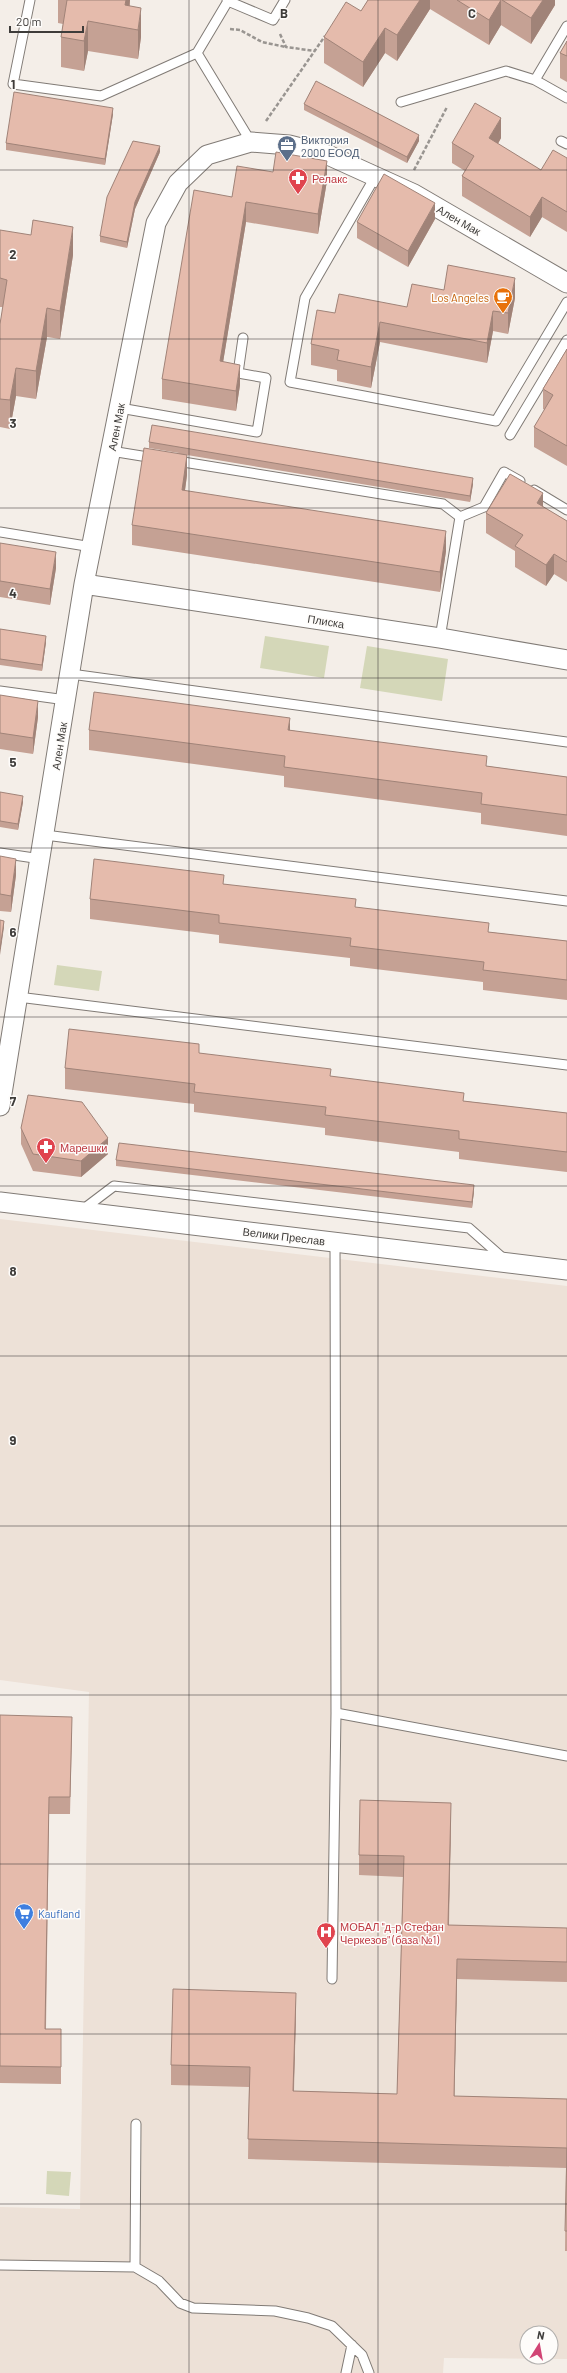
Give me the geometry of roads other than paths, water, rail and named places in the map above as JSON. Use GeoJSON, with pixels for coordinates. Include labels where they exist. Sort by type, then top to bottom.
{"type":"FeatureCollection","features":[{"type":"Feature","properties":{"kind":"street","name":"Ален Мак"},"geometry":{"type":"LineString","coordinates":[[0,1106],[7,1020],[18,997],[71,674],[84,584],[156,223],[178,183],[207,155],[251,142],[289,145],[328,154],[404,190],[567,283]]}},
{"type":"Feature","properties":{"kind":"street","name":"Плиска"},"geometry":{"type":"LineString","coordinates":[[84,584],[440,638],[567,660]]}},
{"type":"Feature","properties":{"kind":"street","name":"Велики Преслав"},"geometry":{"type":"LineString","coordinates":[[0,1202],[567,1270]]}},
{"type":"Feature","properties":{"kind":"lane"},"geometry":{"type":"LineString","coordinates":[[30,0],[12,84],[101,96],[197,53],[228,0],[273,20],[285,0]]}},
{"type":"Feature","properties":{"kind":"lane"},"geometry":{"type":"LineString","coordinates":[[535,80],[567,26]]}},
{"type":"Feature","properties":{"kind":"lane"},"geometry":{"type":"LineString","coordinates":[[197,53],[251,142]]}},
{"type":"Feature","properties":{"kind":"lane"},"geometry":{"type":"LineString","coordinates":[[401,102],[506,72],[535,80],[567,98]]}},
{"type":"Feature","properties":{"kind":"lane"},"geometry":{"type":"LineString","coordinates":[[375,176],[305,298],[290,382],[496,420],[567,302]]}},
{"type":"Feature","properties":{"kind":"lane"},"geometry":{"type":"LineString","coordinates":[[120,408],[257,432],[266,378],[238,373],[244,338]]}},
{"type":"Feature","properties":{"kind":"lane"},"geometry":{"type":"LineString","coordinates":[[510,435],[567,340]]}},
{"type":"Feature","properties":{"kind":"lane"},"geometry":{"type":"LineString","coordinates":[[111,451],[443,504],[460,517]]}},
{"type":"Feature","properties":{"kind":"lane"},"geometry":{"type":"LineString","coordinates":[[460,517],[484,507],[504,472],[567,510]]}},
{"type":"Feature","properties":{"kind":"lane"},"geometry":{"type":"LineString","coordinates":[[440,638],[460,517]]}},
{"type":"Feature","properties":{"kind":"lane"},"geometry":{"type":"LineString","coordinates":[[0,532],[92,547]]}},
{"type":"Feature","properties":{"kind":"lane"},"geometry":{"type":"LineString","coordinates":[[71,674],[567,742]]}},
{"type":"Feature","properties":{"kind":"lane"},"geometry":{"type":"LineString","coordinates":[[0,691],[66,700]]}},
{"type":"Feature","properties":{"kind":"lane"},"geometry":{"type":"LineString","coordinates":[[45,835],[567,901]]}},
{"type":"Feature","properties":{"kind":"lane"},"geometry":{"type":"LineString","coordinates":[[0,853],[41,859]]}},
{"type":"Feature","properties":{"kind":"lane"},"geometry":{"type":"LineString","coordinates":[[18,997],[567,1065]]}},
{"type":"Feature","properties":{"kind":"lane"},"geometry":{"type":"LineString","coordinates":[[80,1212],[114,1186],[470,1228],[507,1262]]}},
{"type":"Feature","properties":{"kind":"lane"},"geometry":{"type":"LineString","coordinates":[[332,1979],[336,1713],[335,1242]]}},
{"type":"Feature","properties":{"kind":"lane"},"geometry":{"type":"LineString","coordinates":[[336,1713],[567,1756]]}},
{"type":"Feature","properties":{"kind":"lane"},"geometry":{"type":"LineString","coordinates":[[135,2266],[136,2124]]}},
{"type":"Feature","properties":{"kind":"lane"},"geometry":{"type":"LineString","coordinates":[[0,2264],[135,2266],[159,2281],[180,2303],[193,2308],[275,2311],[308,2318],[332,2326],[362,2355],[369,2373]]}},
{"type":"Feature","properties":{"kind":"lane"},"geometry":{"type":"LineString","coordinates":[[346,2373],[352,2345]]}},
{"type":"Feature","properties":{"kind":"place","name":"Виктория 2000 ЕООД"},"geometry":{"type":"Point","coordinates":[287,162]}},
{"type":"Feature","properties":{"kind":"place","name":"Релакс"},"geometry":{"type":"Point","coordinates":[298,195]}},
{"type":"Feature","properties":{"kind":"place","name":"Los Angeles"},"geometry":{"type":"Point","coordinates":[503,314]}},
{"type":"Feature","properties":{"kind":"place","name":"Марешки"},"geometry":{"type":"Point","coordinates":[46,1164]}},
{"type":"Feature","properties":{"kind":"place","name":"Kaufland"},"geometry":{"type":"Point","coordinates":[24,1930]}},
{"type":"Feature","properties":{"kind":"place","name":"МОБАЛ \"д-р Стефан Черкезов\" (база №1)"},"geometry":{"type":"Point","coordinates":[326,1949]}}]}
